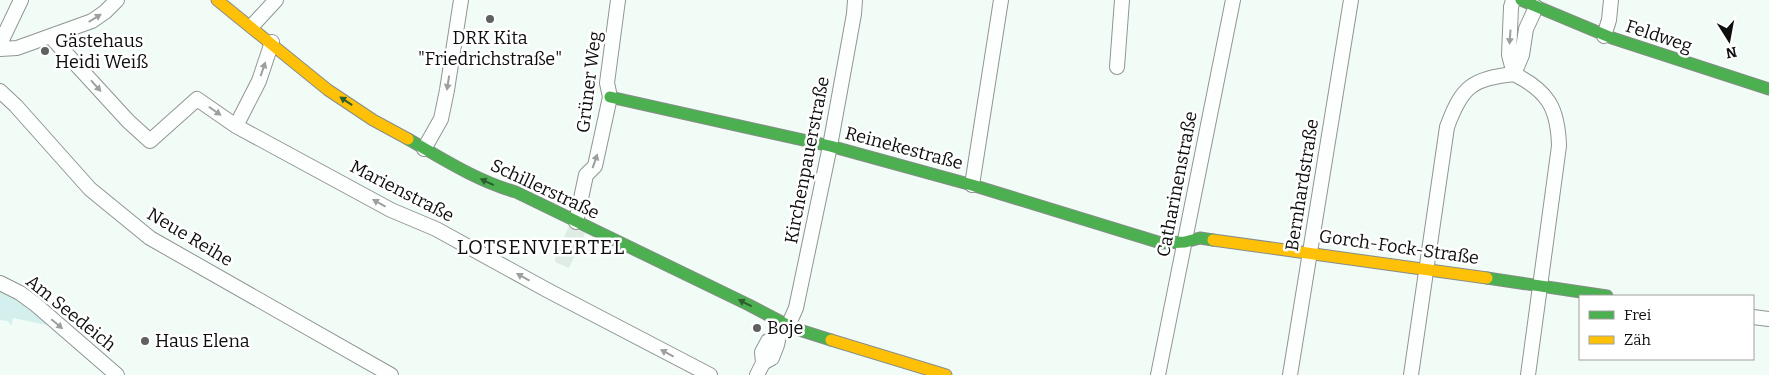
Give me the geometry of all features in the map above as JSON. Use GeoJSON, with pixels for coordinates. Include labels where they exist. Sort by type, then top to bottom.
{"type":"FeatureCollection","features":[{"type":"Feature","properties":{"kind":"street"},"geometry":{"type":"LineString","coordinates":[[0,44],[21,0]]}},
{"type":"Feature","properties":{"kind":"street"},"geometry":{"type":"LineString","coordinates":[[0,49],[17,48],[92,21],[117,0]]}},
{"type":"Feature","properties":{"kind":"street","name":"Schillerstraße"},"geometry":{"type":"LineString","coordinates":[[217,0],[272,42],[328,90],[373,120],[476,177],[495,186],[516,192],[749,305],[783,331],[946,375]]}},
{"type":"Feature","properties":{"kind":"street"},"geometry":{"type":"LineString","coordinates":[[252,26],[276,0]]}},
{"type":"Feature","properties":{"kind":"street"},"geometry":{"type":"LineString","coordinates":[[424,149],[441,119],[460,0]]}},
{"type":"Feature","properties":{"kind":"street","name":"Grüner Weg"},"geometry":{"type":"LineString","coordinates":[[576,222],[586,176],[595,166],[610,97],[607,83],[618,0]]}},
{"type":"Feature","properties":{"kind":"street","name":"Kirchenpauerstraße"},"geometry":{"type":"LineString","coordinates":[[783,331],[796,308],[830,146],[855,0]]}},
{"type":"Feature","properties":{"kind":"street"},"geometry":{"type":"LineString","coordinates":[[972,185],[1000,0]]}},
{"type":"Feature","properties":{"kind":"street"},"geometry":{"type":"LineString","coordinates":[[1117,67],[1122,0]]}},
{"type":"Feature","properties":{"kind":"street","name":"Catharinenstraße"},"geometry":{"type":"LineString","coordinates":[[1158,375],[1233,0]]}},
{"type":"Feature","properties":{"kind":"street","name":"Bernhardstraße"},"geometry":{"type":"LineString","coordinates":[[1290,375],[1351,0]]}},
{"type":"Feature","properties":{"kind":"street"},"geometry":{"type":"LineString","coordinates":[[1513,0],[1509,55],[1514,74]]}},
{"type":"Feature","properties":{"kind":"street","name":"Feldweg"},"geometry":{"type":"LineString","coordinates":[[1521,0],[1567,22],[1640,50],[1769,89]]}},
{"type":"Feature","properties":{"kind":"street"},"geometry":{"type":"LineString","coordinates":[[1604,36],[1611,0]]}},
{"type":"Feature","properties":{"kind":"street"},"geometry":{"type":"LineString","coordinates":[[1514,74],[1522,56],[1526,29],[1536,7]]}},
{"type":"Feature","properties":{"kind":"street","name":"Marienstraße"},"geometry":{"type":"LineString","coordinates":[[51,37],[128,121],[150,141],[197,99],[236,126],[391,210],[436,229],[547,290],[710,375]]}},
{"type":"Feature","properties":{"kind":"street"},"geometry":{"type":"LineString","coordinates":[[236,126],[259,81],[272,42]]}},
{"type":"Feature","properties":{"kind":"street"},"geometry":{"type":"LineString","coordinates":[[1411,375],[1447,126],[1454,107],[1466,90],[1481,80],[1514,74],[1531,82],[1545,95],[1554,109],[1559,146],[1528,375]]}},
{"type":"Feature","properties":{"kind":"street","name":"Neue Reihe"},"geometry":{"type":"LineString","coordinates":[[0,91],[16,106],[90,189],[150,238],[391,375]]}},
{"type":"Feature","properties":{"kind":"street","name":"Reinekestraße"},"geometry":{"type":"LineString","coordinates":[[610,97],[830,146],[972,185],[1161,243],[1185,242]]}},
{"type":"Feature","properties":{"kind":"street","name":"Gorch-Fock-Straße"},"geometry":{"type":"LineString","coordinates":[[1185,242],[1200,238],[1600,295]]}},
{"type":"Feature","properties":{"kind":"street","name":"Am Seedeich"},"geometry":{"type":"LineString","coordinates":[[0,282],[35,304],[117,375]]}},
{"type":"Feature","properties":{"kind":"street"},"geometry":{"type":"LineString","coordinates":[[1754,317],[1769,319]]}},
{"type":"Feature","properties":{"kind":"street"},"geometry":{"type":"LineString","coordinates":[[760,369],[762,352],[768,341],[783,331]]}},
{"type":"Feature","properties":{"kind":"shaded area"},"geometry":{"type":"Polygon","coordinates":[[[569,226],[585,233],[569,268],[555,262],[556,255],[569,226]]]}},
{"type":"Feature","properties":{"kind":"shaded area"},"geometry":{"type":"Polygon","coordinates":[[[0,288],[26,304],[47,325],[13,318],[11,326],[8,321],[0,320],[0,288]]]}},
{"type":"Feature","properties":{"kind":"traffic: fast"},"geometry":{"type":"LineString","coordinates":[[1521,0],[1612,38],[1769,89]]}},
{"type":"Feature","properties":{"kind":"traffic: fast"},"geometry":{"type":"LineString","coordinates":[[610,97],[830,146],[972,185],[1161,243],[1185,242],[1200,238],[1213,240]]}},
{"type":"Feature","properties":{"kind":"traffic: fast"},"geometry":{"type":"LineString","coordinates":[[408,139],[474,176],[516,192],[793,328],[831,340]]}},
{"type":"Feature","properties":{"kind":"traffic: fast"},"geometry":{"type":"LineString","coordinates":[[1487,278],[1600,295]]}},
{"type":"Feature","properties":{"kind":"traffic: slow"},"geometry":{"type":"LineString","coordinates":[[217,0],[328,90],[373,120],[408,139]]}},
{"type":"Feature","properties":{"kind":"traffic: slow"},"geometry":{"type":"LineString","coordinates":[[1213,240],[1487,278]]}},
{"type":"Feature","properties":{"kind":"traffic: slow"},"geometry":{"type":"LineString","coordinates":[[831,340],[946,375]]}},
{"type":"Feature","properties":{"kind":"place","name":"DRK Kita \"Friedrichstraße\""},"geometry":{"type":"Point","coordinates":[490,19]}},
{"type":"Feature","properties":{"kind":"place","name":"Gästehaus Heidi Weiß"},"geometry":{"type":"Point","coordinates":[45,51]}},
{"type":"Feature","properties":{"kind":"place","name":"Boje"},"geometry":{"type":"Point","coordinates":[757,328]}},
{"type":"Feature","properties":{"kind":"place","name":"Haus Elena"},"geometry":{"type":"Point","coordinates":[145,341]}},
{"type":"Feature","properties":{"kind":"district","name":"LOTSENVIERTEL"},"geometry":{"type":"Point","coordinates":[541,247]}}]}
